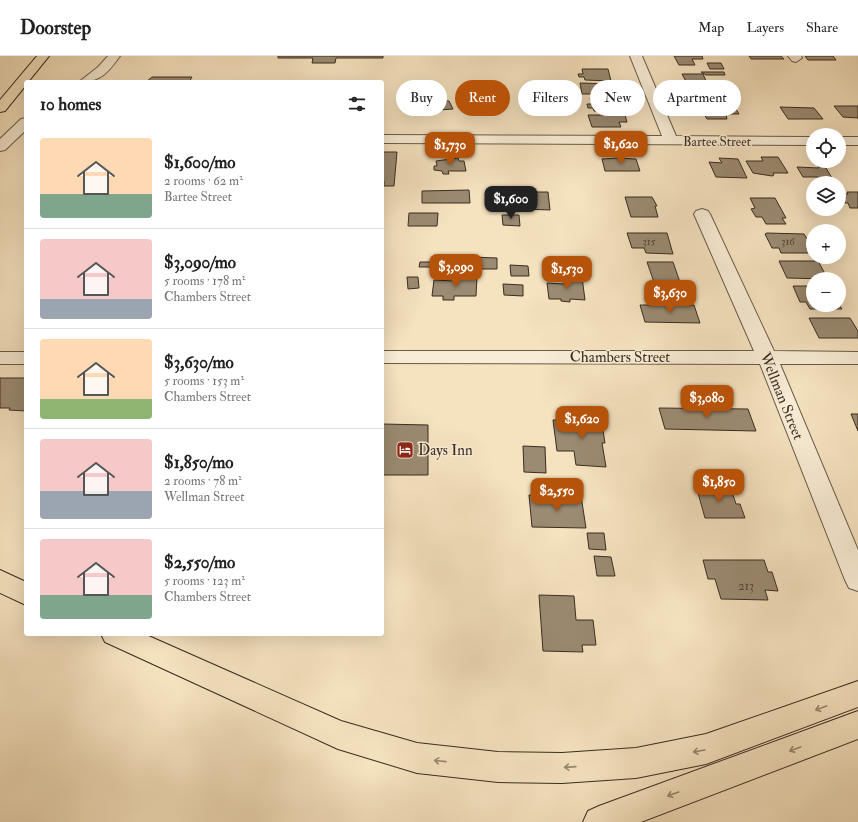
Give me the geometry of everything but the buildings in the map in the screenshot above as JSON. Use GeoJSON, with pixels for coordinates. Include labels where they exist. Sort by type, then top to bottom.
{"type":"FeatureCollection","features":[{"type":"Feature","properties":{"kind":"main road"},"geometry":{"type":"LineString","coordinates":[[0,108],[43,56]]}},
{"type":"Feature","properties":{"kind":"main road"},"geometry":{"type":"LineString","coordinates":[[0,581],[24,593]]}},
{"type":"Feature","properties":{"kind":"main road"},"geometry":{"type":"LineString","coordinates":[[119,636],[338,735],[417,758],[498,767],[562,768],[636,763],[706,749],[858,694]]}},
{"type":"Feature","properties":{"kind":"main road"},"geometry":{"type":"LineString","coordinates":[[599,822],[858,725]]}},
{"type":"Feature","properties":{"kind":"street"},"geometry":{"type":"LineString","coordinates":[[88,80],[102,70],[114,56]]}},
{"type":"Feature","properties":{"kind":"street"},"geometry":{"type":"LineString","coordinates":[[636,56],[671,140]]}},
{"type":"Feature","properties":{"kind":"street"},"geometry":{"type":"LineString","coordinates":[[0,147],[24,124]]}},
{"type":"Feature","properties":{"kind":"street"},"geometry":{"type":"LineString","coordinates":[[10,136],[24,137]]}},
{"type":"Feature","properties":{"kind":"street","name":"Bartee Street"},"geometry":{"type":"LineString","coordinates":[[384,139],[806,141]]}},
{"type":"Feature","properties":{"kind":"street"},"geometry":{"type":"LineString","coordinates":[[846,141],[858,141]]}},
{"type":"Feature","properties":{"kind":"street","name":"Wellman Street"},"geometry":{"type":"LineString","coordinates":[[702,214],[766,358],[858,580]]}},
{"type":"Feature","properties":{"kind":"street","name":"Chambers Street"},"geometry":{"type":"LineString","coordinates":[[384,357],[858,358]]}},
{"type":"Feature","properties":{"kind":"street"},"geometry":{"type":"LineString","coordinates":[[0,358],[24,358]]}},
{"type":"Feature","properties":{"kind":"place","name":"Days Inn"},"geometry":{"type":"Point","coordinates":[405,450]}}]}
